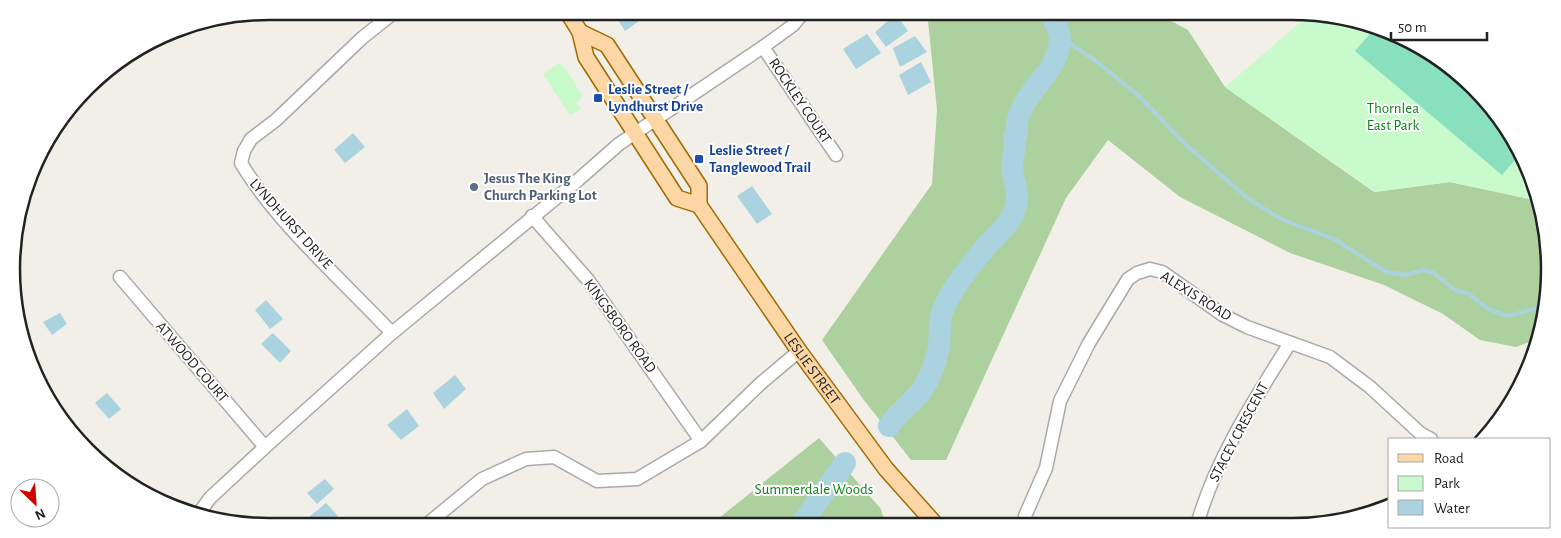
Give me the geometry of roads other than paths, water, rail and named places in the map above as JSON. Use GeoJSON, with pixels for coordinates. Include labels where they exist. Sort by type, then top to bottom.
{"type":"FeatureCollection","features":[{"type":"Feature","properties":{"kind":"main road"},"geometry":{"type":"LineString","coordinates":[[573,20],[580,32],[586,57],[677,198],[699,205]]}},
{"type":"Feature","properties":{"kind":"main road","name":"LESLIE STREET"},"geometry":{"type":"LineString","coordinates":[[580,32],[607,45],[699,186],[699,205],[834,399],[886,469],[928,518]]}},
{"type":"Feature","properties":{"kind":"street","name":"LYNDHURST DRIVE"},"geometry":{"type":"LineString","coordinates":[[385,20],[362,38],[290,108],[251,140],[244,151],[241,163],[258,189],[392,333]]}},
{"type":"Feature","properties":{"kind":"street"},"geometry":{"type":"LineString","coordinates":[[202,509],[210,498],[265,446],[392,333],[532,216],[636,132],[763,47],[797,20]]}},
{"type":"Feature","properties":{"kind":"street","name":"ROCKLEY COURT"},"geometry":{"type":"LineString","coordinates":[[763,47],[836,155]]}},
{"type":"Feature","properties":{"kind":"street","name":"KINGSBORO ROAD"},"geometry":{"type":"LineString","coordinates":[[532,216],[588,280],[701,441]]}},
{"type":"Feature","properties":{"kind":"street","name":"ALEXIS ROAD"},"geometry":{"type":"LineString","coordinates":[[1025,516],[1046,468],[1060,401],[1089,342],[1115,298],[1132,276],[1150,269],[1162,272],[1223,315],[1290,343],[1311,349],[1350,371],[1420,433],[1429,438]]}},
{"type":"Feature","properties":{"kind":"street","name":"ATWOOD COURT"},"geometry":{"type":"LineString","coordinates":[[120,277],[265,446]]}},
{"type":"Feature","properties":{"kind":"street","name":"STACEY CRESCENT"},"geometry":{"type":"LineString","coordinates":[[1199,518],[1204,499],[1232,443],[1290,343]]}},
{"type":"Feature","properties":{"kind":"street"},"geometry":{"type":"LineString","coordinates":[[435,518],[482,479],[526,459],[554,457],[597,481],[637,479],[701,441],[760,384],[799,351]]}},
{"type":"Feature","properties":{"kind":"water"},"geometry":{"type":"Polygon","coordinates":[[[618,20],[640,20],[625,31],[618,20]]]}},
{"type":"Feature","properties":{"kind":"water"},"geometry":{"type":"Polygon","coordinates":[[[889,20],[900,20],[908,31],[886,47],[875,32],[889,20]]]}},
{"type":"Feature","properties":{"kind":"water"},"geometry":{"type":"Polygon","coordinates":[[[867,34],[881,53],[856,69],[843,49],[867,34]]]}},
{"type":"Feature","properties":{"kind":"water"},"geometry":{"type":"Polygon","coordinates":[[[915,36],[927,52],[900,67],[893,48],[915,36]]]}},
{"type":"Feature","properties":{"kind":"water"},"geometry":{"type":"Polygon","coordinates":[[[921,62],[931,82],[908,95],[899,75],[921,62]]]}},
{"type":"Feature","properties":{"kind":"water"},"geometry":{"type":"Polygon","coordinates":[[[353,133],[365,147],[345,163],[334,150],[353,133]]]}},
{"type":"Feature","properties":{"kind":"water"},"geometry":{"type":"Polygon","coordinates":[[[752,186],[772,214],[757,224],[737,196],[752,186]]]}},
{"type":"Feature","properties":{"kind":"water"},"geometry":{"type":"Polygon","coordinates":[[[266,300],[283,319],[270,329],[255,310],[266,300]]]}},
{"type":"Feature","properties":{"kind":"water"},"geometry":{"type":"Polygon","coordinates":[[[60,313],[67,324],[52,335],[43,322],[60,313]]]}},
{"type":"Feature","properties":{"kind":"water"},"geometry":{"type":"Polygon","coordinates":[[[273,333],[291,351],[280,363],[261,344],[273,333]]]}},
{"type":"Feature","properties":{"kind":"water"},"geometry":{"type":"Polygon","coordinates":[[[455,375],[466,389],[444,409],[433,393],[455,375]]]}},
{"type":"Feature","properties":{"kind":"water"},"geometry":{"type":"Polygon","coordinates":[[[107,393],[121,409],[109,419],[95,403],[107,393]]]}},
{"type":"Feature","properties":{"kind":"water"},"geometry":{"type":"Polygon","coordinates":[[[407,409],[419,426],[401,440],[387,425],[407,409]]]}},
{"type":"Feature","properties":{"kind":"water"},"geometry":{"type":"Polygon","coordinates":[[[325,479],[334,489],[317,504],[307,493],[325,479]]]}},
{"type":"Feature","properties":{"kind":"water"},"geometry":{"type":"Polygon","coordinates":[[[326,503],[338,516],[336,518],[308,518],[326,503]]]}},
{"type":"Feature","properties":{"kind":"waterway"},"geometry":{"type":"LineString","coordinates":[[889,426],[918,395],[929,378],[938,349],[940,321],[946,302],[983,250],[1008,223],[1015,209],[1017,193],[1012,167],[1015,146],[1014,137],[1017,134],[1018,120],[1022,108],[1045,75],[1058,52],[1060,36],[1054,20]]}},
{"type":"Feature","properties":{"kind":"waterway"},"geometry":{"type":"LineString","coordinates":[[1060,37],[1096,61],[1138,95],[1184,143],[1247,198],[1281,219],[1334,239],[1386,272],[1406,275],[1423,270],[1432,272],[1455,290],[1469,294],[1488,309],[1507,316],[1538,308]]}},
{"type":"Feature","properties":{"kind":"waterway"},"geometry":{"type":"LineString","coordinates":[[806,518],[845,463]]}},
{"type":"Feature","properties":{"kind":"place","name":"Leslie Street / Lyndhurst Drive"},"geometry":{"type":"Point","coordinates":[598,98]}},
{"type":"Feature","properties":{"kind":"place","name":"Leslie Street / Tanglewood Trail"},"geometry":{"type":"Point","coordinates":[699,159]}},
{"type":"Feature","properties":{"kind":"place","name":"Jesus The King Church Parking Lot"},"geometry":{"type":"Point","coordinates":[474,187]}},
{"type":"Feature","properties":{"kind":"park label","name":"Thornlea East Park"},"geometry":{"type":"Point","coordinates":[1393,116]}},
{"type":"Feature","properties":{"kind":"park label","name":"Summerdale Woods"},"geometry":{"type":"Point","coordinates":[814,489]}}]}
